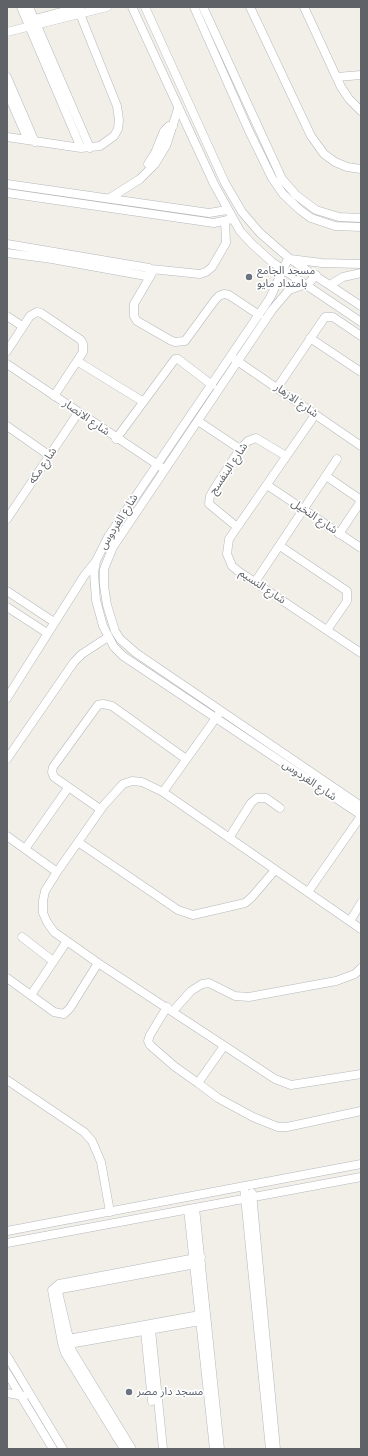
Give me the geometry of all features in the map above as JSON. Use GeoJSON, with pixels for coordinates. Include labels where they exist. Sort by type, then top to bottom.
{"type":"FeatureCollection","features":[{"type":"Feature","properties":{"kind":"street"},"geometry":{"type":"LineString","coordinates":[[22,7],[90,148]]}},
{"type":"Feature","properties":{"kind":"street"},"geometry":{"type":"LineString","coordinates":[[29,7],[31,24],[81,148]]}},
{"type":"Feature","properties":{"kind":"street"},"geometry":{"type":"LineString","coordinates":[[7,32],[80,11],[107,7]]}},
{"type":"Feature","properties":{"kind":"street"},"geometry":{"type":"LineString","coordinates":[[7,244],[151,272],[200,274],[206,272],[212,267],[226,243],[229,220],[227,210],[178,109],[132,7]]}},
{"type":"Feature","properties":{"kind":"street"},"geometry":{"type":"LineString","coordinates":[[194,7],[249,131],[272,178],[283,194],[311,218],[335,226],[361,227]]}},
{"type":"Feature","properties":{"kind":"street"},"geometry":{"type":"LineString","coordinates":[[202,7],[282,179],[296,195],[316,210],[339,217],[361,218]]}},
{"type":"Feature","properties":{"kind":"street"},"geometry":{"type":"LineString","coordinates":[[250,7],[311,136],[324,154],[335,162],[347,167],[361,169]]}},
{"type":"Feature","properties":{"kind":"street"},"geometry":{"type":"LineString","coordinates":[[304,7],[349,99],[361,111]]}},
{"type":"Feature","properties":{"kind":"street"},"geometry":{"type":"LineString","coordinates":[[147,8],[170,64],[233,197],[260,233],[290,259],[361,306]]}},
{"type":"Feature","properties":{"kind":"street"},"geometry":{"type":"LineString","coordinates":[[7,137],[90,148],[100,146],[114,136],[118,129],[119,120],[113,95],[80,11]]}},
{"type":"Feature","properties":{"kind":"street"},"geometry":{"type":"LineString","coordinates":[[160,69],[170,64]]}},
{"type":"Feature","properties":{"kind":"street"},"geometry":{"type":"LineString","coordinates":[[337,77],[361,75]]}},
{"type":"Feature","properties":{"kind":"street"},"geometry":{"type":"LineString","coordinates":[[7,76],[31,141]]}},
{"type":"Feature","properties":{"kind":"street"},"geometry":{"type":"LineString","coordinates":[[7,92],[31,141]]}},
{"type":"Feature","properties":{"kind":"street"},"geometry":{"type":"LineString","coordinates":[[110,198],[123,190],[125,185],[139,173],[152,158],[164,131],[170,126],[173,126],[178,109]]}},
{"type":"Feature","properties":{"kind":"street"},"geometry":{"type":"LineString","coordinates":[[7,184],[209,213],[227,210]]}},
{"type":"Feature","properties":{"kind":"street"},"geometry":{"type":"LineString","coordinates":[[7,193],[208,222],[229,220]]}},
{"type":"Feature","properties":{"kind":"street"},"geometry":{"type":"LineString","coordinates":[[229,220],[252,244],[282,270],[361,322]]}},
{"type":"Feature","properties":{"kind":"street"},"geometry":{"type":"LineString","coordinates":[[7,253],[52,259],[146,276],[151,272]]}},
{"type":"Feature","properties":{"kind":"street"},"geometry":{"type":"LineString","coordinates":[[290,259],[322,263],[361,264]]}},
{"type":"Feature","properties":{"kind":"street","name":"شارع الفردوس"},"geometry":{"type":"LineString","coordinates":[[290,259],[282,270],[273,291],[198,421],[109,555],[104,569],[103,578],[107,605],[115,631],[127,645],[218,715],[361,816]]}},
{"type":"Feature","properties":{"kind":"street"},"geometry":{"type":"LineString","coordinates":[[151,272],[134,304],[134,316],[137,321],[175,342],[185,340],[215,300],[224,294],[229,295],[259,315]]}},
{"type":"Feature","properties":{"kind":"street"},"geometry":{"type":"LineString","coordinates":[[330,285],[348,275],[361,273]]}},
{"type":"Feature","properties":{"kind":"street","name":"شارع الفردوس"},"geometry":{"type":"LineString","coordinates":[[316,275],[311,282],[294,287],[285,294],[212,385],[156,464],[108,537],[96,561],[94,573],[96,600],[108,637],[114,647],[132,663],[218,715],[361,806]]}},
{"type":"Feature","properties":{"kind":"street"},"geometry":{"type":"LineString","coordinates":[[7,351],[22,326],[34,313],[41,313],[81,340],[83,344],[83,352],[54,396]]}},
{"type":"Feature","properties":{"kind":"street"},"geometry":{"type":"LineString","coordinates":[[7,316],[22,326]]}},
{"type":"Feature","properties":{"kind":"street"},"geometry":{"type":"LineString","coordinates":[[277,388],[322,320],[330,316],[361,336]]}},
{"type":"Feature","properties":{"kind":"street"},"geometry":{"type":"LineString","coordinates":[[310,338],[361,372]]}},
{"type":"Feature","properties":{"kind":"street"},"geometry":{"type":"LineString","coordinates":[[116,439],[142,401],[175,359],[178,359],[212,385]]}},
{"type":"Feature","properties":{"kind":"street","name":"شارع الازهار"},"geometry":{"type":"LineString","coordinates":[[234,359],[361,446]]}},
{"type":"Feature","properties":{"kind":"street"},"geometry":{"type":"LineString","coordinates":[[77,362],[142,401]]}},
{"type":"Feature","properties":{"kind":"street","name":"شارع الانصار"},"geometry":{"type":"LineString","coordinates":[[7,364],[116,439],[165,470]]}},
{"type":"Feature","properties":{"kind":"street","name":"شارع مكه"},"geometry":{"type":"LineString","coordinates":[[7,519],[78,413]]}},
{"type":"Feature","properties":{"kind":"street","name":"شارع النسيم"},"geometry":{"type":"LineString","coordinates":[[315,415],[237,527],[227,547],[229,560],[232,566],[361,653]]}},
{"type":"Feature","properties":{"kind":"street"},"geometry":{"type":"LineString","coordinates":[[198,421],[240,449]]}},
{"type":"Feature","properties":{"kind":"street"},"geometry":{"type":"LineString","coordinates":[[7,426],[50,456]]}},
{"type":"Feature","properties":{"kind":"street","name":"شارع البنفسج"},"geometry":{"type":"LineString","coordinates":[[237,527],[209,504],[210,496],[240,449],[248,441],[256,438],[286,456]]}},
{"type":"Feature","properties":{"kind":"street"},"geometry":{"type":"LineString","coordinates":[[255,582],[338,459]]}},
{"type":"Feature","properties":{"kind":"street"},"geometry":{"type":"LineString","coordinates":[[326,476],[361,501],[339,534]]}},
{"type":"Feature","properties":{"kind":"street","name":"شارع النخيل"},"geometry":{"type":"LineString","coordinates":[[267,485],[361,548]]}},
{"type":"Feature","properties":{"kind":"street"},"geometry":{"type":"LineString","coordinates":[[280,546],[347,591],[347,601],[327,630]]}},
{"type":"Feature","properties":{"kind":"street"},"geometry":{"type":"LineString","coordinates":[[7,698],[54,622],[84,576],[96,561]]}},
{"type":"Feature","properties":{"kind":"street"},"geometry":{"type":"LineString","coordinates":[[7,591],[54,622]]}},
{"type":"Feature","properties":{"kind":"street"},"geometry":{"type":"LineString","coordinates":[[7,607],[47,634]]}},
{"type":"Feature","properties":{"kind":"street"},"geometry":{"type":"LineString","coordinates":[[7,760],[74,662],[82,654],[108,637]]}},
{"type":"Feature","properties":{"kind":"street"},"geometry":{"type":"LineString","coordinates":[[100,809],[68,788],[54,777],[52,772],[53,767],[98,705],[103,704],[112,706],[186,759]]}},
{"type":"Feature","properties":{"kind":"street"},"geometry":{"type":"LineString","coordinates":[[163,792],[218,715]]}},
{"type":"Feature","properties":{"kind":"street"},"geometry":{"type":"LineString","coordinates":[[361,929],[163,792],[142,782],[132,781],[123,784],[116,790],[100,809],[45,891],[42,902],[43,912],[47,922],[54,932],[98,963],[275,1079],[285,1084],[302,1084],[361,1074]]}},
{"type":"Feature","properties":{"kind":"street"},"geometry":{"type":"LineString","coordinates":[[26,849],[68,788]]}},
{"type":"Feature","properties":{"kind":"street"},"geometry":{"type":"LineString","coordinates":[[229,838],[251,803],[257,798],[266,798],[280,808]]}},
{"type":"Feature","properties":{"kind":"street"},"geometry":{"type":"LineString","coordinates":[[308,892],[361,816]]}},
{"type":"Feature","properties":{"kind":"street"},"geometry":{"type":"LineString","coordinates":[[7,836],[57,872]]}},
{"type":"Feature","properties":{"kind":"street"},"geometry":{"type":"LineString","coordinates":[[78,842],[178,910],[192,915],[245,903],[252,898],[274,870]]}},
{"type":"Feature","properties":{"kind":"street"},"geometry":{"type":"LineString","coordinates":[[350,921],[361,903]]}},
{"type":"Feature","properties":{"kind":"street"},"geometry":{"type":"LineString","coordinates":[[22,937],[53,961]]}},
{"type":"Feature","properties":{"kind":"street"},"geometry":{"type":"LineString","coordinates":[[31,995],[66,941]]}},
{"type":"Feature","properties":{"kind":"street"},"geometry":{"type":"LineString","coordinates":[[7,978],[54,1012],[64,1014],[70,1008],[98,963]]}},
{"type":"Feature","properties":{"kind":"street"},"geometry":{"type":"LineString","coordinates":[[361,968],[355,974],[336,981],[249,997],[235,996],[209,984],[202,984],[191,991],[170,1009],[150,1035],[148,1040],[150,1045],[218,1098],[253,1117],[278,1127],[287,1127],[361,1111]]}},
{"type":"Feature","properties":{"kind":"street"},"geometry":{"type":"LineString","coordinates":[[198,1083],[224,1046]]}},
{"type":"Feature","properties":{"kind":"street"},"geometry":{"type":"LineString","coordinates":[[7,1080],[84,1132],[92,1141],[101,1162],[110,1212]]}},
{"type":"Feature","properties":{"kind":"street"},"geometry":{"type":"LineString","coordinates":[[7,1231],[361,1164]]}},
{"type":"Feature","properties":{"kind":"street"},"geometry":{"type":"LineString","coordinates":[[7,1243],[361,1177]]}},
{"type":"Feature","properties":{"kind":"street"},"geometry":{"type":"LineString","coordinates":[[248,1186],[270,1449]]}},
{"type":"Feature","properties":{"kind":"street"},"geometry":{"type":"LineString","coordinates":[[249,1198],[276,1449]]}},
{"type":"Feature","properties":{"kind":"street"},"geometry":{"type":"LineString","coordinates":[[192,1208],[220,1449]]}},
{"type":"Feature","properties":{"kind":"street"},"geometry":{"type":"LineString","coordinates":[[55,1292],[62,1289],[198,1261]]}},
{"type":"Feature","properties":{"kind":"street"},"geometry":{"type":"LineString","coordinates":[[55,1292],[68,1341],[75,1357],[132,1449]]}},
{"type":"Feature","properties":{"kind":"street"},"geometry":{"type":"LineString","coordinates":[[55,1292],[62,1343],[65,1352],[124,1449]]}},
{"type":"Feature","properties":{"kind":"street"},"geometry":{"type":"LineString","coordinates":[[68,1341],[148,1330],[204,1316]]}},
{"type":"Feature","properties":{"kind":"street"},"geometry":{"type":"LineString","coordinates":[[68,1341],[204,1316]]}},
{"type":"Feature","properties":{"kind":"street"},"geometry":{"type":"LineString","coordinates":[[204,1316],[214,1449]]}},
{"type":"Feature","properties":{"kind":"street"},"geometry":{"type":"LineString","coordinates":[[148,1330],[157,1449]]}},
{"type":"Feature","properties":{"kind":"street"},"geometry":{"type":"LineString","coordinates":[[148,1330],[163,1449]]}},
{"type":"Feature","properties":{"kind":"street"},"geometry":{"type":"LineString","coordinates":[[7,1356],[9,1373],[53,1449]]}},
{"type":"Feature","properties":{"kind":"street"},"geometry":{"type":"LineString","coordinates":[[9,1373],[30,1393],[63,1449]]}},
{"type":"Feature","properties":{"kind":"street"},"geometry":{"type":"LineString","coordinates":[[7,1393],[21,1396],[30,1393]]}},
{"type":"Feature","properties":{"kind":"place","name":"مسجد الجامع بامتداد مايو"},"geometry":{"type":"Point","coordinates":[249,277]}},
{"type":"Feature","properties":{"kind":"place","name":"مسجد دار مصر"},"geometry":{"type":"Point","coordinates":[129,1392]}}]}
